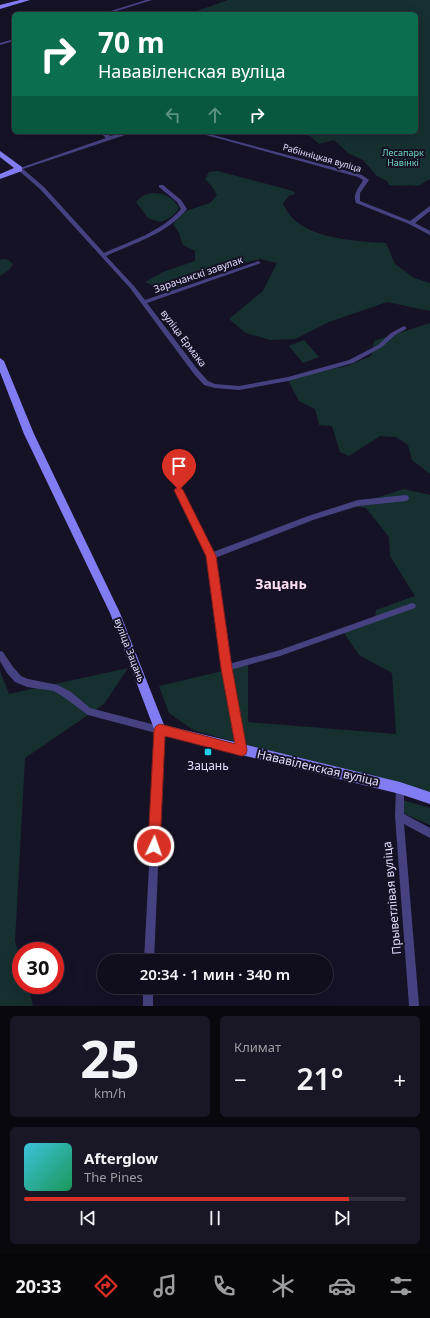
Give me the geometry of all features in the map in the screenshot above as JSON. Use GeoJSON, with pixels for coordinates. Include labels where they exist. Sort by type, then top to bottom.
{"type":"FeatureCollection","features":[{"type":"Feature","properties":{"kind":"street"},"geometry":{"type":"LineString","coordinates":[[0,7],[27,0]]}},
{"type":"Feature","properties":{"kind":"street"},"geometry":{"type":"LineString","coordinates":[[109,12],[148,0]]}},
{"type":"Feature","properties":{"kind":"street"},"geometry":{"type":"LineString","coordinates":[[0,44],[12,41]]}},
{"type":"Feature","properties":{"kind":"street"},"geometry":{"type":"LineString","coordinates":[[104,134],[109,138]]}},
{"type":"Feature","properties":{"kind":"street"},"geometry":{"type":"LineString","coordinates":[[0,177],[19,169],[124,134]]}},
{"type":"Feature","properties":{"kind":"street","name":"Рабінніцкая вуліца"},"geometry":{"type":"LineString","coordinates":[[204,134],[360,176],[366,180],[357,194],[356,197],[358,202],[412,223],[430,233]]}},
{"type":"Feature","properties":{"kind":"street","name":"вуліца Ермака"},"geometry":{"type":"LineString","coordinates":[[0,153],[42,188],[103,255],[144,302],[196,372],[206,383],[239,388],[288,379],[351,362],[366,355],[380,346],[393,334],[404,328]]}},
{"type":"Feature","properties":{"kind":"street"},"geometry":{"type":"LineString","coordinates":[[103,255],[164,227],[178,217],[184,209],[179,201],[161,186]]}},
{"type":"Feature","properties":{"kind":"street"},"geometry":{"type":"LineString","coordinates":[[412,223],[430,208]]}},
{"type":"Feature","properties":{"kind":"street","name":"Зарачанскі завулак"},"geometry":{"type":"LineString","coordinates":[[144,302],[258,263]]}},
{"type":"Feature","properties":{"kind":"street","name":"вуліца Зацань"},"geometry":{"type":"LineString","coordinates":[[0,360],[29,434],[115,613],[160,730],[149,954]]}},
{"type":"Feature","properties":{"kind":"street"},"geometry":{"type":"LineString","coordinates":[[179,490],[211,556],[226,668],[242,750]]}},
{"type":"Feature","properties":{"kind":"street"},"geometry":{"type":"LineString","coordinates":[[211,556],[311,518],[358,503],[406,498]]}},
{"type":"Feature","properties":{"kind":"street"},"geometry":{"type":"LineString","coordinates":[[226,668],[280,653],[412,606]]}},
{"type":"Feature","properties":{"kind":"street"},"geometry":{"type":"LineString","coordinates":[[0,654],[10,670],[18,679],[27,684],[55,688],[88,711],[160,730]]}},
{"type":"Feature","properties":{"kind":"street","name":"Нававіленская вуліца"},"geometry":{"type":"LineString","coordinates":[[160,730],[400,788],[430,798]]}},
{"type":"Feature","properties":{"kind":"street","name":"Прыветлівая вуліца"},"geometry":{"type":"LineString","coordinates":[[400,788],[399,816],[414,1006]]}},
{"type":"Feature","properties":{"kind":"street"},"geometry":{"type":"LineString","coordinates":[[399,816],[430,833]]}},
{"type":"Feature","properties":{"kind":"street"},"geometry":{"type":"LineString","coordinates":[[148,994],[148,1006]]}},
{"type":"Feature","properties":{"kind":"green space","name":"Лесапарк Навінкі"},"geometry":{"type":"Polygon","coordinates":[[[228,0],[430,0],[430,179],[418,186],[389,185],[387,181],[377,176],[363,160],[348,153],[334,140],[319,144],[310,136],[304,134],[418,134],[418,12],[194,12],[228,0]]]}},
{"type":"Feature","properties":{"kind":"green space"},"geometry":{"type":"Polygon","coordinates":[[[218,171],[293,191],[295,194],[289,196],[283,203],[290,215],[300,224],[313,231],[342,239],[386,243],[395,264],[414,278],[430,283],[430,311],[387,302],[329,322],[295,339],[270,340],[246,333],[229,319],[263,291],[277,263],[260,259],[230,266],[167,292],[145,282],[163,272],[195,261],[195,251],[183,245],[179,233],[173,224],[186,211],[210,203],[217,195],[205,179],[209,172],[218,171]]]}},
{"type":"Feature","properties":{"kind":"green space"},"geometry":{"type":"Polygon","coordinates":[[[152,193],[168,196],[179,208],[171,217],[160,222],[148,218],[136,202],[142,196],[152,193]]]}},
{"type":"Feature","properties":{"kind":"green space"},"geometry":{"type":"Polygon","coordinates":[[[0,260],[8,260],[13,264],[10,269],[0,276],[0,260]]]}},
{"type":"Feature","properties":{"kind":"green space"},"geometry":{"type":"Polygon","coordinates":[[[430,323],[430,474],[412,460],[408,445],[396,437],[380,436],[349,456],[340,452],[332,426],[319,425],[315,409],[299,401],[287,378],[347,366],[371,356],[374,341],[430,323]]]}},
{"type":"Feature","properties":{"kind":"green space"},"geometry":{"type":"Polygon","coordinates":[[[304,340],[319,357],[303,363],[289,346],[304,340]]]}},
{"type":"Feature","properties":{"kind":"green space"},"geometry":{"type":"Polygon","coordinates":[[[404,489],[430,495],[430,792],[193,730],[169,713],[159,686],[248,665],[248,722],[396,734],[392,673],[359,655],[342,630],[375,619],[376,610],[415,596],[390,556],[389,537],[366,508],[351,506],[404,489]]]}},
{"type":"Feature","properties":{"kind":"green space"},"geometry":{"type":"Polygon","coordinates":[[[128,668],[104,704],[25,758],[15,942],[12,942],[12,994],[30,994],[33,1006],[0,1006],[0,671],[9,694],[128,668]]]}},
{"type":"Feature","properties":{"kind":"green space"},"geometry":{"type":"Polygon","coordinates":[[[399,799],[430,808],[430,825],[400,812],[399,799]]]}},
{"type":"Feature","properties":{"kind":"place","name":"Зацань"},"geometry":{"type":"Point","coordinates":[208,752]}},
{"type":"Feature","properties":{"kind":"district","name":"Зацань"},"geometry":{"type":"Point","coordinates":[281,584]}},
{"type":"Feature","properties":{"kind":"route"},"geometry":{"type":"LineString","coordinates":[[154,846],[160,730],[242,750],[226,668],[211,556],[179,490]]}}]}
